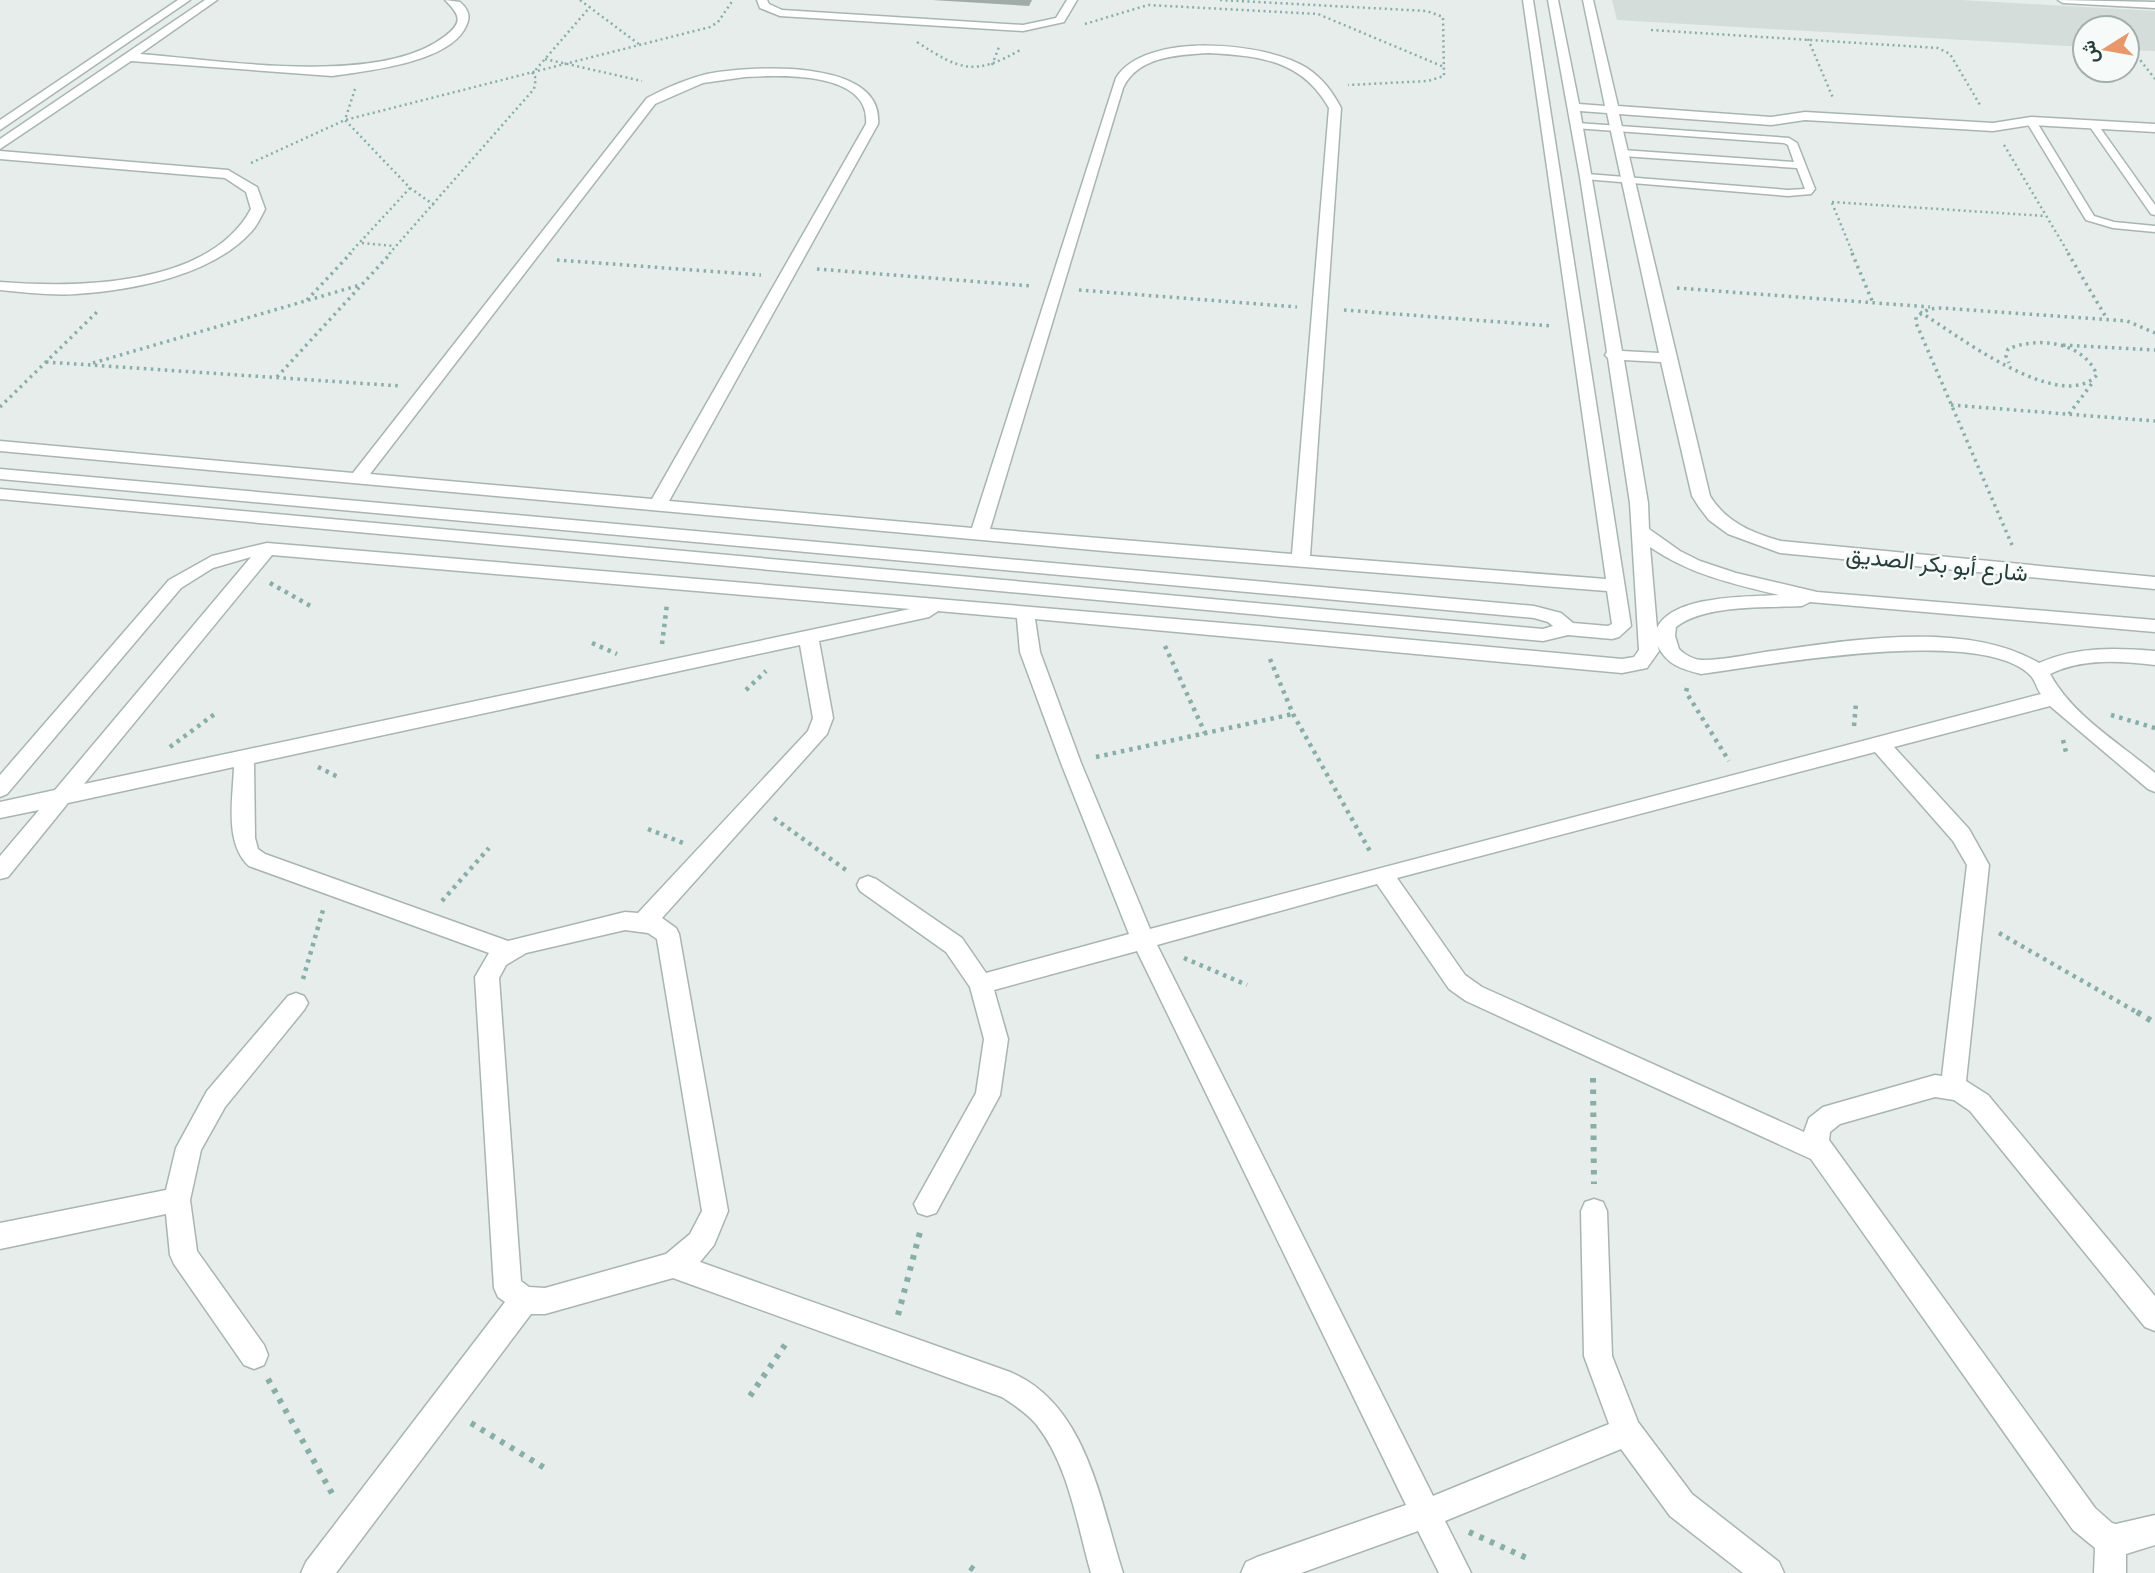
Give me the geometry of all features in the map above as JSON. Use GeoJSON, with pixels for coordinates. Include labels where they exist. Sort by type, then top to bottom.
{"type":"FeatureCollection","features":[{"type":"Feature","properties":{"kind":"street"},"geometry":{"type":"LineString","coordinates":[[0,111],[166,0]]}},
{"type":"Feature","properties":{"kind":"street"},"geometry":{"type":"LineString","coordinates":[[0,126],[185,0]]}},
{"type":"Feature","properties":{"kind":"street"},"geometry":{"type":"LineString","coordinates":[[0,145],[212,0]]}},
{"type":"Feature","properties":{"kind":"street"},"geometry":{"type":"LineString","coordinates":[[129,57],[332,72],[362,69],[419,53],[454,34],[463,24],[464,15],[450,0]]}},
{"type":"Feature","properties":{"kind":"street"},"geometry":{"type":"LineString","coordinates":[[762,0],[764,6],[780,13],[1023,28],[1038,27],[1060,20],[1072,0]]}},
{"type":"Feature","properties":{"kind":"street"},"geometry":{"type":"LineString","coordinates":[[0,494],[1543,635],[1568,629],[1603,634],[1619,631],[1622,626],[1528,0]]}},
{"type":"Feature","properties":{"kind":"street"},"geometry":{"type":"LineString","coordinates":[[0,789],[175,584],[193,570],[216,559],[242,551],[267,549],[1633,666],[1640,663],[1649,651],[1639,503],[1613,355],[1587,177],[1553,0]]}},
{"type":"Feature","properties":{"kind":"street"},"geometry":{"type":"LineString","coordinates":[[1588,0],[1668,358],[1613,355]]}},
{"type":"Feature","properties":{"kind":"street"},"geometry":{"type":"LineString","coordinates":[[2063,0],[2155,5]]}},
{"type":"Feature","properties":{"kind":"street"},"geometry":{"type":"LineString","coordinates":[[159,17],[184,19]]}},
{"type":"Feature","properties":{"kind":"street"},"geometry":{"type":"LineString","coordinates":[[980,532],[1117,88],[1126,71],[1164,55],[1189,51],[1230,51],[1270,56],[1311,73],[1325,86],[1335,108],[1322,309],[1301,560]]}},
{"type":"Feature","properties":{"kind":"street"},"geometry":{"type":"LineString","coordinates":[[357,479],[651,101],[674,88],[705,78],[740,72],[811,74],[840,82],[861,93],[873,108],[872,124],[657,506]]}},
{"type":"Feature","properties":{"kind":"street"},"geometry":{"type":"LineString","coordinates":[[1574,107],[1771,121],[1805,116],[2003,127],[2031,121],[2154,129]]}},
{"type":"Feature","properties":{"kind":"street"},"geometry":{"type":"LineString","coordinates":[[0,155],[228,173],[252,190],[258,209],[248,230],[228,245],[177,269],[127,282],[74,290],[0,286]]}},
{"type":"Feature","properties":{"kind":"street","name":"شارع أبو بكر الصديق"},"geometry":{"type":"LineString","coordinates":[[1668,358],[1701,496],[1709,510],[1724,524],[1757,541],[1780,547],[2155,583]]}},
{"type":"Feature","properties":{"kind":"street"},"geometry":{"type":"LineString","coordinates":[[0,446],[1115,546],[1616,586]]}},
{"type":"Feature","properties":{"kind":"street"},"geometry":{"type":"LineString","coordinates":[[233,494],[256,470]]}},
{"type":"Feature","properties":{"kind":"street"},"geometry":{"type":"LineString","coordinates":[[0,474],[1534,612],[1554,617],[1568,629]]}},
{"type":"Feature","properties":{"kind":"street"},"geometry":{"type":"LineString","coordinates":[[1640,531],[1674,555],[1694,565],[1731,578],[1816,598],[2155,626]]}},
{"type":"Feature","properties":{"kind":"street"},"geometry":{"type":"LineString","coordinates":[[661,555],[672,534]]}},
{"type":"Feature","properties":{"kind":"street"},"geometry":{"type":"LineString","coordinates":[[1109,574],[1115,546]]}},
{"type":"Feature","properties":{"kind":"street"},"geometry":{"type":"LineString","coordinates":[[0,871],[267,549]]}},
{"type":"Feature","properties":{"kind":"street"},"geometry":{"type":"LineString","coordinates":[[1816,598],[1708,608],[1674,618],[1665,631],[1667,647],[1682,662],[1701,667],[1875,646],[1958,643],[2000,652],[2038,671],[2053,698],[2155,784]]}},
{"type":"Feature","properties":{"kind":"street"},"geometry":{"type":"LineString","coordinates":[[0,810],[809,639],[948,607]]}},
{"type":"Feature","properties":{"kind":"street"},"geometry":{"type":"LineString","coordinates":[[1026,613],[1026,634],[1030,652],[1071,763],[1143,940],[1455,1573]]}},
{"type":"Feature","properties":{"kind":"street"},"geometry":{"type":"LineString","coordinates":[[644,922],[817,734],[823,718],[809,639]]}},
{"type":"Feature","properties":{"kind":"street"},"geometry":{"type":"LineString","coordinates":[[2038,671],[2070,658],[2089,654],[2110,653],[2155,658]]}},
{"type":"Feature","properties":{"kind":"street"},"geometry":{"type":"LineString","coordinates":[[981,984],[1382,874],[2053,698]]}},
{"type":"Feature","properties":{"kind":"street"},"geometry":{"type":"LineString","coordinates":[[1880,744],[1961,835],[1978,865],[1953,1088]]}},
{"type":"Feature","properties":{"kind":"street"},"geometry":{"type":"LineString","coordinates":[[244,759],[244,838],[249,853],[257,860],[509,951]]}},
{"type":"Feature","properties":{"kind":"street"},"geometry":{"type":"LineString","coordinates":[[1382,874],[1457,982],[1474,994],[1820,1151]]}},
{"type":"Feature","properties":{"kind":"street"},"geometry":{"type":"LineString","coordinates":[[868,885],[954,945],[981,984],[996,1039],[988,1095],[928,1204]]}},
{"type":"Feature","properties":{"kind":"street"},"geometry":{"type":"LineString","coordinates":[[625,922],[653,924],[667,934],[715,1211],[711,1227],[702,1242],[673,1265],[545,1301],[524,1300],[508,1288],[487,977],[491,967],[509,951],[520,945],[625,922]]}},
{"type":"Feature","properties":{"kind":"street"},"geometry":{"type":"LineString","coordinates":[[254,1355],[184,1255],[177,1200],[189,1148],[216,1099],[296,1003]]}},
{"type":"Feature","properties":{"kind":"street"},"geometry":{"type":"LineString","coordinates":[[2155,1317],[1979,1103],[1953,1088],[1934,1086],[1832,1115],[1818,1126],[1816,1140],[1820,1151],[2084,1518],[2111,1540],[2127,1541],[2155,1530]]}},
{"type":"Feature","properties":{"kind":"street"},"geometry":{"type":"LineString","coordinates":[[0,1236],[177,1200]]}},
{"type":"Feature","properties":{"kind":"street"},"geometry":{"type":"LineString","coordinates":[[1594,1211],[1598,1356],[1627,1432],[1681,1505],[1768,1573]]}},
{"type":"Feature","properties":{"kind":"street"},"geometry":{"type":"LineString","coordinates":[[673,1265],[1010,1386],[1030,1398],[1048,1416],[1064,1440],[1107,1573]]}},
{"type":"Feature","properties":{"kind":"street"},"geometry":{"type":"LineString","coordinates":[[317,1573],[524,1300]]}},
{"type":"Feature","properties":{"kind":"street"},"geometry":{"type":"LineString","coordinates":[[1257,1573],[1427,1513],[1627,1432]]}},
{"type":"Feature","properties":{"kind":"street"},"geometry":{"type":"LineString","coordinates":[[2110,1573],[2111,1540]]}},
{"type":"Feature","properties":{"kind":"lane"},"geometry":{"type":"LineString","coordinates":[[2031,121],[2090,218],[2113,225],[2155,229]]}},
{"type":"Feature","properties":{"kind":"lane"},"geometry":{"type":"LineString","coordinates":[[2093,124],[2155,212]]}},
{"type":"Feature","properties":{"kind":"lane"},"geometry":{"type":"LineString","coordinates":[[1577,126],[1777,139],[1792,143],[1810,189],[1807,192],[1587,177]]}},
{"type":"Feature","properties":{"kind":"lane"},"geometry":{"type":"LineString","coordinates":[[1622,153],[1801,165]]}},
{"type":"Feature","properties":{"kind":"path"},"geometry":{"type":"LineString","coordinates":[[580,0],[640,45]]}},
{"type":"Feature","properties":{"kind":"path"},"geometry":{"type":"LineString","coordinates":[[228,173],[345,120],[710,27],[718,22],[733,0]]}},
{"type":"Feature","properties":{"kind":"path"},"geometry":{"type":"LineString","coordinates":[[1148,5],[1150,0]]}},
{"type":"Feature","properties":{"kind":"path"},"geometry":{"type":"LineString","coordinates":[[1220,0],[1438,13],[1443,17],[1444,76],[1429,81],[1325,86]]}},
{"type":"Feature","properties":{"kind":"path"},"geometry":{"type":"LineString","coordinates":[[1318,14],[1329,6]]}},
{"type":"Feature","properties":{"kind":"path"},"geometry":{"type":"LineString","coordinates":[[532,74],[590,7]]}},
{"type":"Feature","properties":{"kind":"path"},"geometry":{"type":"LineString","coordinates":[[1808,39],[1841,118]]}},
{"type":"Feature","properties":{"kind":"path"},"geometry":{"type":"LineString","coordinates":[[545,58],[674,88]]}},
{"type":"Feature","properties":{"kind":"path"},"geometry":{"type":"LineString","coordinates":[[2141,61],[2155,79]]}},
{"type":"Feature","properties":{"kind":"path"},"geometry":{"type":"LineString","coordinates":[[345,120],[362,69]]}},
{"type":"Feature","properties":{"kind":"path"},"geometry":{"type":"LineString","coordinates":[[277,377],[434,205],[534,89],[536,78],[532,74]]}},
{"type":"Feature","properties":{"kind":"path"},"geometry":{"type":"LineString","coordinates":[[345,120],[410,188],[434,205]]}},
{"type":"Feature","properties":{"kind":"path"},"geometry":{"type":"LineString","coordinates":[[307,300],[410,188]]}},
{"type":"Feature","properties":{"kind":"path"},"geometry":{"type":"LineString","coordinates":[[1873,303],[1832,202],[2046,216]]}},
{"type":"Feature","properties":{"kind":"path"},"geometry":{"type":"LineString","coordinates":[[362,243],[396,246]]}},
{"type":"Feature","properties":{"kind":"path"},"geometry":{"type":"LineString","coordinates":[[528,258],[1054,288],[1577,328]]}},
{"type":"Feature","properties":{"kind":"path"},"geometry":{"type":"LineString","coordinates":[[0,407],[127,282]]}},
{"type":"Feature","properties":{"kind":"path"},"geometry":{"type":"LineString","coordinates":[[88,364],[361,285]]}},
{"type":"Feature","properties":{"kind":"path"},"geometry":{"type":"LineString","coordinates":[[1651,286],[2127,321],[2155,333]]}},
{"type":"Feature","properties":{"kind":"path"},"geometry":{"type":"LineString","coordinates":[[1941,308],[1920,312],[1916,323],[2024,572]]}},
{"type":"Feature","properties":{"kind":"path"},"geometry":{"type":"LineString","coordinates":[[1920,312],[2009,363],[2029,378],[2073,387],[2094,381]]}},
{"type":"Feature","properties":{"kind":"path"},"geometry":{"type":"LineString","coordinates":[[2009,363],[2006,356],[2008,349],[2026,342],[2155,350]]}},
{"type":"Feature","properties":{"kind":"path"},"geometry":{"type":"LineString","coordinates":[[2055,344],[2081,355],[2096,369],[2097,376],[2094,381],[2068,414]]}},
{"type":"Feature","properties":{"kind":"path"},"geometry":{"type":"LineString","coordinates":[[46,362],[428,388]]}},
{"type":"Feature","properties":{"kind":"path"},"geometry":{"type":"LineString","coordinates":[[1951,405],[2155,421]]}},
{"type":"Feature","properties":{"kind":"path"},"geometry":{"type":"LineString","coordinates":[[248,571],[314,608]]}},
{"type":"Feature","properties":{"kind":"path"},"geometry":{"type":"LineString","coordinates":[[592,643],[658,671],[670,583]]}},
{"type":"Feature","properties":{"kind":"path"},"geometry":{"type":"LineString","coordinates":[[1154,623],[1205,733]]}},
{"type":"Feature","properties":{"kind":"path"},"geometry":{"type":"LineString","coordinates":[[1259,632],[1293,714],[1382,874]]}},
{"type":"Feature","properties":{"kind":"path"},"geometry":{"type":"LineString","coordinates":[[1701,667],[1690,679],[1686,692],[1742,781]]}},
{"type":"Feature","properties":{"kind":"path"},"geometry":{"type":"LineString","coordinates":[[1071,763],[1293,714]]}},
{"type":"Feature","properties":{"kind":"path"},"geometry":{"type":"LineString","coordinates":[[753,803],[868,885]]}},
{"type":"Feature","properties":{"kind":"path"},"geometry":{"type":"LineString","coordinates":[[426,920],[489,848]]}},
{"type":"Feature","properties":{"kind":"path"},"geometry":{"type":"LineString","coordinates":[[296,1003],[331,886]]}},
{"type":"Feature","properties":{"kind":"path"},"geometry":{"type":"LineString","coordinates":[[1974,918],[2155,1023]]}},
{"type":"Feature","properties":{"kind":"path"},"geometry":{"type":"LineString","coordinates":[[1143,940],[1247,985]]}},
{"type":"Feature","properties":{"kind":"path"},"geometry":{"type":"LineString","coordinates":[[1592,1049],[1594,1211]]}},
{"type":"Feature","properties":{"kind":"path"},"geometry":{"type":"LineString","coordinates":[[891,1343],[928,1204]]}},
{"type":"Feature","properties":{"kind":"path"},"geometry":{"type":"LineString","coordinates":[[750,1396],[806,1313]]}},
{"type":"Feature","properties":{"kind":"path"},"geometry":{"type":"LineString","coordinates":[[254,1355],[351,1528]]}},
{"type":"Feature","properties":{"kind":"path"},"geometry":{"type":"LineString","coordinates":[[443,1406],[548,1470]]}},
{"type":"Feature","properties":{"kind":"path"},"geometry":{"type":"LineString","coordinates":[[1427,1513],[1530,1559]]}},
{"type":"Feature","properties":{"kind":"path"},"geometry":{"type":"LineString","coordinates":[[970,1567],[978,1573]]}},
{"type":"Feature","properties":{"kind":"shaded area"},"geometry":{"type":"Polygon","coordinates":[[[1612,0],[1961,0],[2155,11],[2155,51],[2141,50],[2141,14],[2071,14],[2071,46],[1617,20],[1612,0]]]}}]}
